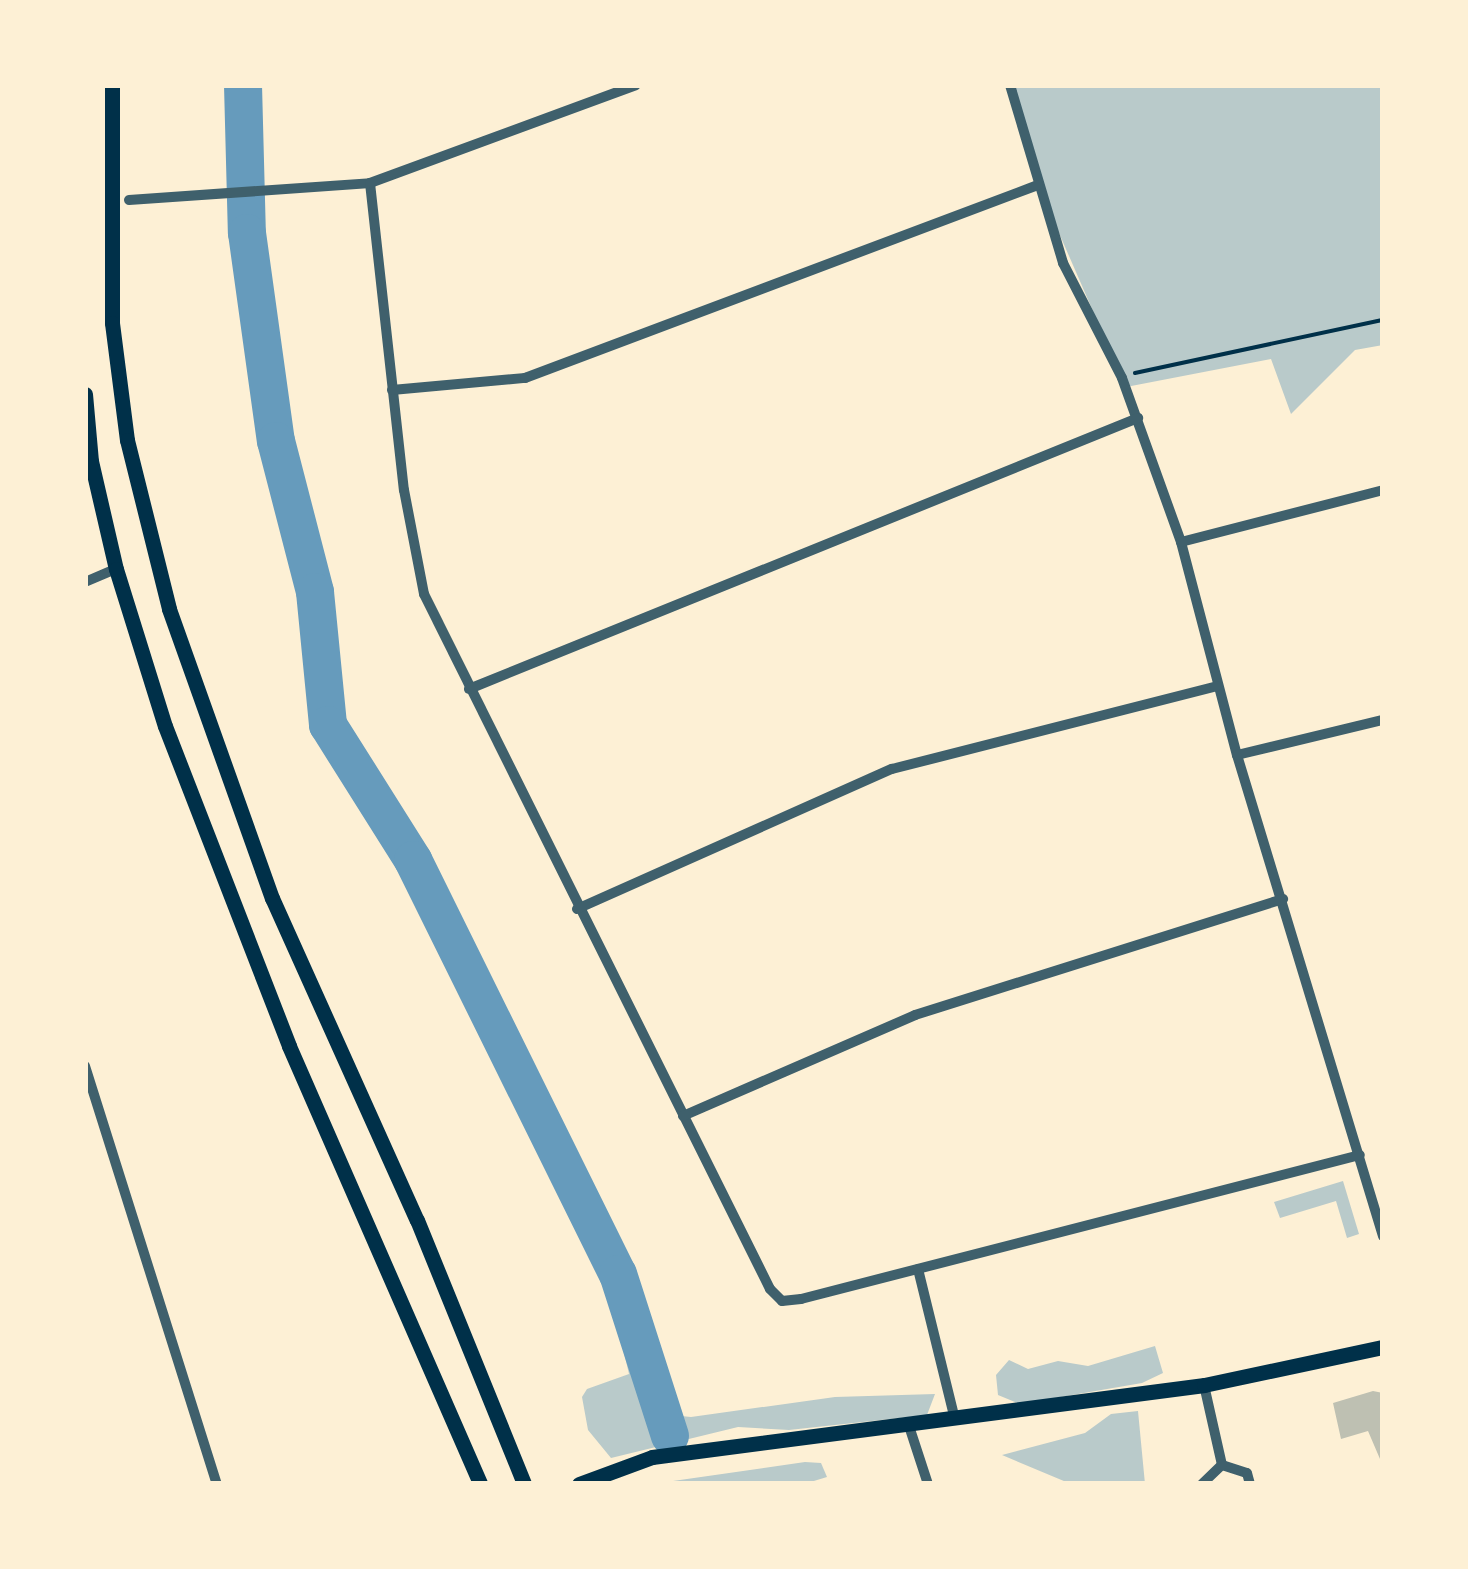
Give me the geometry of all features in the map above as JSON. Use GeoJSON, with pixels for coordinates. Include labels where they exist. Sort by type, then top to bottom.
{"type":"FeatureCollection","features":[{"type":"Feature","properties":{"kind":"main road"},"geometry":{"type":"LineString","coordinates":[[112,85],[112,322],[127,440],[170,609],[272,898],[417,1220],[524,1484]]}},
{"type":"Feature","properties":{"kind":"main road"},"geometry":{"type":"LineString","coordinates":[[85,394],[91,461],[116,569],[165,726],[289,1046],[480,1484]]}},
{"type":"Feature","properties":{"kind":"main road"},"geometry":{"type":"LineString","coordinates":[[579,1484],[652,1457],[1204,1385],[1383,1347]]}},
{"type":"Feature","properties":{"kind":"street"},"geometry":{"type":"LineString","coordinates":[[129,200],[370,183],[636,85]]}},
{"type":"Feature","properties":{"kind":"street"},"geometry":{"type":"LineString","coordinates":[[1010,85],[1063,263],[1138,418],[1182,542],[1217,686],[1383,1236]]}},
{"type":"Feature","properties":{"kind":"street"},"geometry":{"type":"LineString","coordinates":[[370,183],[392,390],[424,594],[576,908],[770,1290],[782,1301],[1360,1155]]}},
{"type":"Feature","properties":{"kind":"street"},"geometry":{"type":"LineString","coordinates":[[392,390],[525,378],[1038,185]]}},
{"type":"Feature","properties":{"kind":"street"},"geometry":{"type":"LineString","coordinates":[[469,690],[1138,418]]}},
{"type":"Feature","properties":{"kind":"street"},"geometry":{"type":"LineString","coordinates":[[1182,542],[1383,490]]}},
{"type":"Feature","properties":{"kind":"street"},"geometry":{"type":"LineString","coordinates":[[85,582],[116,569]]}},
{"type":"Feature","properties":{"kind":"street"},"geometry":{"type":"LineString","coordinates":[[576,908],[892,769],[1217,686]]}},
{"type":"Feature","properties":{"kind":"street"},"geometry":{"type":"LineString","coordinates":[[1237,755],[1383,720]]}},
{"type":"Feature","properties":{"kind":"street"},"geometry":{"type":"LineString","coordinates":[[682,1116],[915,1015],[1283,899]]}},
{"type":"Feature","properties":{"kind":"street"},"geometry":{"type":"LineString","coordinates":[[85,1066],[217,1484]]}},
{"type":"Feature","properties":{"kind":"street"},"geometry":{"type":"LineString","coordinates":[[918,1269],[955,1420]]}},
{"type":"Feature","properties":{"kind":"street"},"geometry":{"type":"LineString","coordinates":[[1204,1385],[1222,1465]]}},
{"type":"Feature","properties":{"kind":"street"},"geometry":{"type":"LineString","coordinates":[[909,1426],[928,1484]]}},
{"type":"Feature","properties":{"kind":"street"},"geometry":{"type":"LineString","coordinates":[[1202,1484],[1222,1465]]}},
{"type":"Feature","properties":{"kind":"street"},"geometry":{"type":"LineString","coordinates":[[1222,1465],[1248,1473],[1250,1484]]}},
{"type":"Feature","properties":{"kind":"path"},"geometry":{"type":"LineString","coordinates":[[1142,370],[1383,320]]}},
{"type":"Feature","properties":{"kind":"shaded area"},"geometry":{"type":"Polygon","coordinates":[[[1010,85],[1383,85],[1383,345],[1355,350],[1291,414],[1271,359],[1126,387],[1039,187],[1010,85]]]}},
{"type":"Feature","properties":{"kind":"shaded area"},"geometry":{"type":"Polygon","coordinates":[[[265,210],[265,275],[284,435],[327,595],[328,685],[622,1262],[668,1394],[681,1416],[691,1417],[835,1397],[935,1394],[927,1415],[789,1430],[738,1427],[611,1458],[588,1430],[582,1397],[587,1389],[629,1374],[605,1272],[400,858],[316,715],[303,581],[266,461],[235,211],[265,210]]]}},
{"type":"Feature","properties":{"kind":"shaded area"},"geometry":{"type":"Polygon","coordinates":[[[1343,1181],[1359,1234],[1347,1238],[1336,1201],[1280,1218],[1274,1202],[1343,1181]]]}},
{"type":"Feature","properties":{"kind":"shaded area"},"geometry":{"type":"Polygon","coordinates":[[[1155,1346],[1163,1373],[1142,1383],[1020,1404],[998,1395],[996,1375],[1009,1360],[1028,1369],[1058,1361],[1088,1366],[1155,1346]]]}},
{"type":"Feature","properties":{"kind":"shaded area"},"geometry":{"type":"Polygon","coordinates":[[[1138,1411],[1145,1484],[1071,1484],[1002,1455],[1085,1433],[1111,1414],[1138,1411]]]}},
{"type":"Feature","properties":{"kind":"shaded area"},"geometry":{"type":"Polygon","coordinates":[[[821,1463],[827,1477],[804,1484],[652,1484],[821,1463]]]}},
{"type":"Feature","properties":{"kind":"water"},"geometry":{"type":"Polygon","coordinates":[[[228,85],[252,85],[254,178],[228,175],[228,85]]]}},
{"type":"Feature","properties":{"kind":"building"},"geometry":{"type":"Polygon","coordinates":[[[1373,1391],[1383,1393],[1383,1466],[1368,1431],[1341,1439],[1333,1403],[1373,1391]]]}},
{"type":"Feature","properties":{"kind":"waterway"},"geometry":{"type":"LineString","coordinates":[[243,85],[247,233],[276,441],[315,592],[328,725],[413,860],[618,1274],[670,1436]]}}]}
